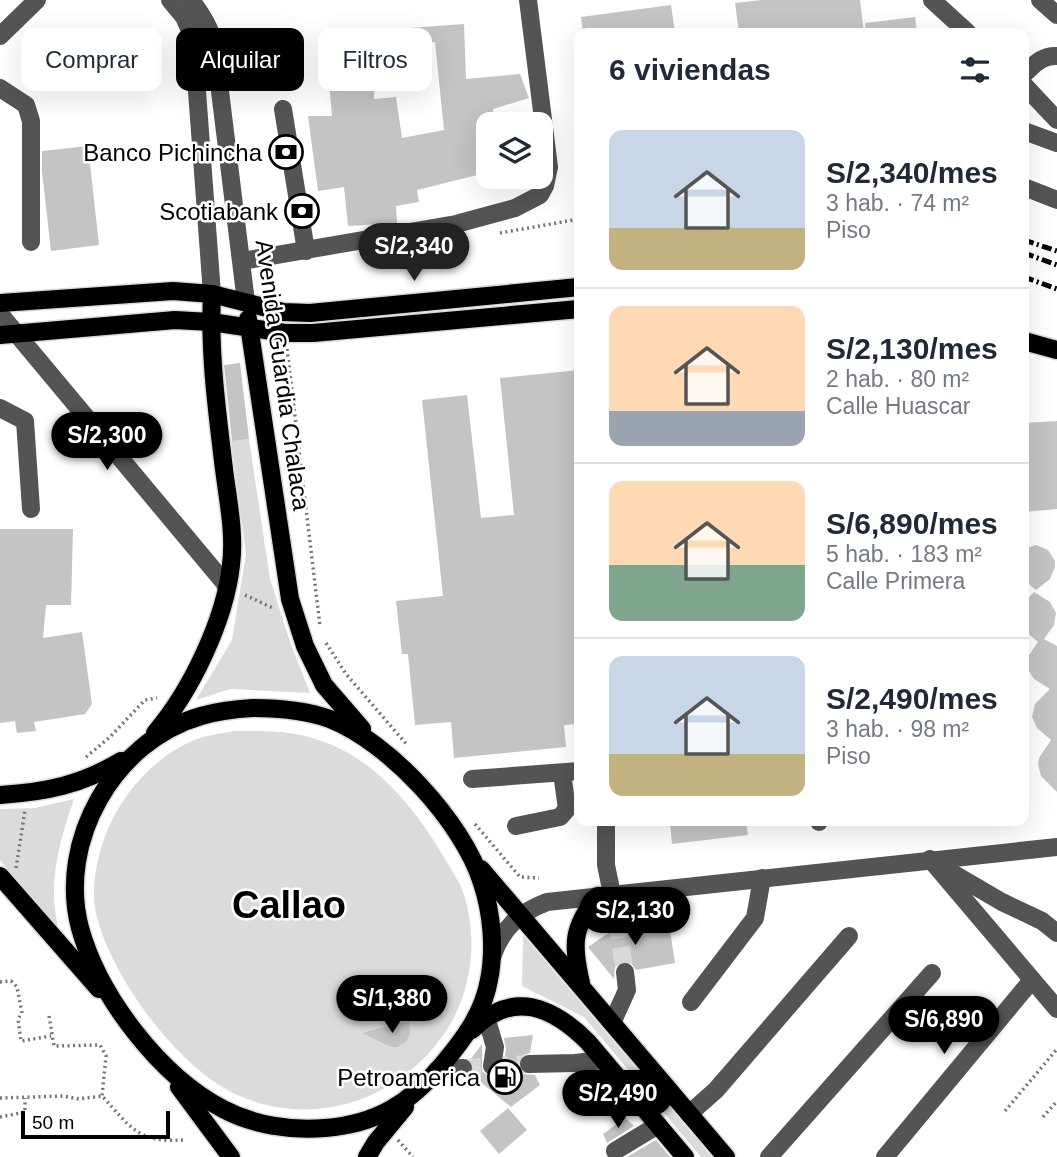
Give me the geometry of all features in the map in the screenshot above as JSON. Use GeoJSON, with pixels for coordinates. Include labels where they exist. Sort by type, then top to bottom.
{"type":"FeatureCollection","features":[{"type":"Feature","properties":{"kind":"main road"},"geometry":{"type":"LineString","coordinates":[[0,303],[146,291],[212,294],[283,312],[310,313],[574,287]]}},
{"type":"Feature","properties":{"kind":"main road"},"geometry":{"type":"LineString","coordinates":[[126,1020],[107,991],[86,945],[80,926],[76,874],[84,831],[99,798],[115,774],[167,719],[183,693],[210,639],[232,565],[232,532],[212,368],[212,294]]}},
{"type":"Feature","properties":{"kind":"main road","name":"Avenida Guardia Chalaca"},"geometry":{"type":"LineString","coordinates":[[246,302],[286,573],[297,620],[305,646],[324,685],[349,716],[379,746]]}},
{"type":"Feature","properties":{"kind":"main road"},"geometry":{"type":"LineString","coordinates":[[8,334],[168,320],[211,322],[285,333],[313,333],[574,309]]}},
{"type":"Feature","properties":{"kind":"main road"},"geometry":{"type":"LineString","coordinates":[[1029,342],[1057,350]]}},
{"type":"Feature","properties":{"kind":"main road"},"geometry":{"type":"LineString","coordinates":[[0,795],[68,786],[92,777],[174,727],[199,716],[253,708],[302,711],[331,720],[379,746],[406,771],[450,824],[482,882],[490,919],[492,957],[489,982],[472,1026],[456,1048]]}},
{"type":"Feature","properties":{"kind":"main road"},"geometry":{"type":"LineString","coordinates":[[470,856],[726,1157]]}},
{"type":"Feature","properties":{"kind":"main road"},"geometry":{"type":"LineString","coordinates":[[7,877],[154,1052],[186,1085],[205,1099],[250,1121],[275,1126],[324,1128],[377,1117],[402,1104],[421,1089]]}},
{"type":"Feature","properties":{"kind":"main road"},"geometry":{"type":"LineString","coordinates":[[582,987],[574,956],[575,939],[587,908],[605,895]]}},
{"type":"Feature","properties":{"kind":"main road"},"geometry":{"type":"LineString","coordinates":[[367,1157],[376,1142],[437,1070],[486,1017],[516,1006],[542,1010],[572,1026],[685,1157]]}},
{"type":"Feature","properties":{"kind":"main road"},"geometry":{"type":"LineString","coordinates":[[154,1052],[229,1155]]}},
{"type":"Feature","properties":{"kind":"street"},"geometry":{"type":"LineString","coordinates":[[0,36],[37,0]]}},
{"type":"Feature","properties":{"kind":"street"},"geometry":{"type":"LineString","coordinates":[[170,0],[188,28]]}},
{"type":"Feature","properties":{"kind":"street","name":"Avenida Guardia Chalaca"},"geometry":{"type":"LineString","coordinates":[[191,0],[210,28]]}},
{"type":"Feature","properties":{"kind":"street"},"geometry":{"type":"LineString","coordinates":[[242,261],[456,224],[515,208],[540,195],[549,167],[528,0]]}},
{"type":"Feature","properties":{"kind":"street"},"geometry":{"type":"LineString","coordinates":[[932,0],[963,28]]}},
{"type":"Feature","properties":{"kind":"street"},"geometry":{"type":"LineString","coordinates":[[1040,0],[1057,15]]}},
{"type":"Feature","properties":{"kind":"street"},"geometry":{"type":"LineString","coordinates":[[1029,70],[1046,56],[1057,56]]}},
{"type":"Feature","properties":{"kind":"street"},"geometry":{"type":"LineString","coordinates":[[0,88],[26,105],[31,121],[32,242]]}},
{"type":"Feature","properties":{"kind":"street"},"geometry":{"type":"LineString","coordinates":[[1029,90],[1055,116]]}},
{"type":"Feature","properties":{"kind":"street"},"geometry":{"type":"LineString","coordinates":[[198,91],[212,294]]}},
{"type":"Feature","properties":{"kind":"street","name":"Avenida Guardia Chalaca"},"geometry":{"type":"LineString","coordinates":[[220,91],[246,302]]}},
{"type":"Feature","properties":{"kind":"street"},"geometry":{"type":"LineString","coordinates":[[283,109],[306,251]]}},
{"type":"Feature","properties":{"kind":"street"},"geometry":{"type":"LineString","coordinates":[[1029,133],[1057,143]]}},
{"type":"Feature","properties":{"kind":"street"},"geometry":{"type":"LineString","coordinates":[[206,190],[232,188]]}},
{"type":"Feature","properties":{"kind":"street"},"geometry":{"type":"LineString","coordinates":[[1029,189],[1057,200]]}},
{"type":"Feature","properties":{"kind":"street"},"geometry":{"type":"LineString","coordinates":[[0,314],[8,334],[227,586]]}},
{"type":"Feature","properties":{"kind":"street"},"geometry":{"type":"LineString","coordinates":[[0,408],[25,421],[31,509]]}},
{"type":"Feature","properties":{"kind":"street"},"geometry":{"type":"LineString","coordinates":[[472,779],[570,772],[566,812],[560,817],[516,826]]}},
{"type":"Feature","properties":{"kind":"street"},"geometry":{"type":"LineString","coordinates":[[605,895],[606,826]]}},
{"type":"Feature","properties":{"kind":"street"},"geometry":{"type":"LineString","coordinates":[[492,957],[498,941],[520,915],[547,902],[1057,847]]}},
{"type":"Feature","properties":{"kind":"street"},"geometry":{"type":"LineString","coordinates":[[930,859],[1002,902],[1042,921],[1057,933]]}},
{"type":"Feature","properties":{"kind":"street"},"geometry":{"type":"LineString","coordinates":[[930,859],[1057,1009]]}},
{"type":"Feature","properties":{"kind":"street"},"geometry":{"type":"LineString","coordinates":[[691,1002],[755,918],[762,878]]}},
{"type":"Feature","properties":{"kind":"street"},"geometry":{"type":"LineString","coordinates":[[689,1114],[716,1090],[849,936]]}},
{"type":"Feature","properties":{"kind":"street"},"geometry":{"type":"LineString","coordinates":[[612,1023],[627,990],[625,972]]}},
{"type":"Feature","properties":{"kind":"street"},"geometry":{"type":"LineString","coordinates":[[769,1157],[932,973]]}},
{"type":"Feature","properties":{"kind":"street"},"geometry":{"type":"LineString","coordinates":[[885,1157],[1032,980]]}},
{"type":"Feature","properties":{"kind":"street"},"geometry":{"type":"LineString","coordinates":[[486,1017],[494,1038],[492,1066]]}},
{"type":"Feature","properties":{"kind":"street"},"geometry":{"type":"LineString","coordinates":[[529,1064],[603,1060]]}},
{"type":"Feature","properties":{"kind":"street"},"geometry":{"type":"LineString","coordinates":[[437,1070],[463,1068]]}},
{"type":"Feature","properties":{"kind":"street"},"geometry":{"type":"LineString","coordinates":[[615,1151],[658,1125]]}},
{"type":"Feature","properties":{"kind":"path"},"geometry":{"type":"LineString","coordinates":[[285,333],[321,635],[346,674]]}},
{"type":"Feature","properties":{"kind":"path"},"geometry":{"type":"LineString","coordinates":[[227,586],[297,620]]}},
{"type":"Feature","properties":{"kind":"path"},"geometry":{"type":"LineString","coordinates":[[85,758],[145,700],[183,693]]}},
{"type":"Feature","properties":{"kind":"path"},"geometry":{"type":"LineString","coordinates":[[7,877],[26,808]]}},
{"type":"Feature","properties":{"kind":"path"},"geometry":{"type":"LineString","coordinates":[[0,982],[11,981],[17,987],[22,1013],[18,1019],[21,1041],[52,1036]]}},
{"type":"Feature","properties":{"kind":"path"},"geometry":{"type":"LineString","coordinates":[[49,1016],[54,1046],[100,1045],[106,1056],[102,1096],[131,1127],[146,1137],[162,1142],[184,1140]]}},
{"type":"Feature","properties":{"kind":"path"},"geometry":{"type":"LineString","coordinates":[[1005,1111],[1057,1049]]}},
{"type":"Feature","properties":{"kind":"path"},"geometry":{"type":"LineString","coordinates":[[0,1098],[79,1099],[102,1096]]}},
{"type":"Feature","properties":{"kind":"path"},"geometry":{"type":"LineString","coordinates":[[0,1116],[24,1112],[25,1098]]}},
{"type":"Feature","properties":{"kind":"path"},"geometry":{"type":"LineString","coordinates":[[1043,1117],[1057,1101]]}},
{"type":"Feature","properties":{"kind":"shaded area"},"geometry":{"type":"Polygon","coordinates":[[[249,439],[270,579],[310,693],[230,689],[196,700],[232,640],[246,554],[231,441],[249,439]]]}},
{"type":"Feature","properties":{"kind":"shaded area"},"geometry":{"type":"Polygon","coordinates":[[[234,731],[272,731],[307,736],[332,745],[368,766],[385,780],[414,812],[463,892],[470,926],[471,962],[463,996],[448,1028],[429,1053],[407,1073],[382,1090],[355,1101],[327,1108],[297,1109],[267,1105],[237,1095],[215,1082],[192,1064],[150,1018],[131,991],[104,938],[94,901],[95,874],[106,834],[124,800],[140,779],[170,753],[199,738],[234,731]]]}},
{"type":"Feature","properties":{"kind":"shaded area"},"geometry":{"type":"Polygon","coordinates":[[[74,799],[59,849],[54,882],[60,933],[0,860],[0,809],[35,808],[74,799]]]}},
{"type":"Feature","properties":{"kind":"shaded area"},"geometry":{"type":"Polygon","coordinates":[[[523,935],[712,1157],[701,1157],[584,1017],[522,986],[523,935]]]}},
{"type":"Feature","properties":{"kind":"building"},"geometry":{"type":"Polygon","coordinates":[[[762,0],[860,0],[863,28],[738,28],[735,3],[762,0]]]}},
{"type":"Feature","properties":{"kind":"building"},"geometry":{"type":"Polygon","coordinates":[[[671,5],[674,28],[582,28],[581,17],[671,5]]]}},
{"type":"Feature","properties":{"kind":"building"},"geometry":{"type":"Polygon","coordinates":[[[915,17],[916,28],[866,28],[865,23],[915,17]]]}},
{"type":"Feature","properties":{"kind":"building"},"geometry":{"type":"Polygon","coordinates":[[[464,24],[466,79],[520,74],[529,98],[493,109],[493,112],[476,112],[476,175],[417,190],[419,202],[396,206],[397,223],[348,226],[344,187],[318,191],[308,116],[332,116],[330,91],[374,91],[374,99],[396,97],[402,138],[444,130],[432,28],[409,28],[464,24]]]}},
{"type":"Feature","properties":{"kind":"building"},"geometry":{"type":"Polygon","coordinates":[[[88,146],[99,245],[51,251],[42,151],[88,146]]]}},
{"type":"Feature","properties":{"kind":"building"},"geometry":{"type":"Polygon","coordinates":[[[240,363],[249,439],[232,441],[224,365],[240,363]]]}},
{"type":"Feature","properties":{"kind":"building"},"geometry":{"type":"Polygon","coordinates":[[[574,371],[574,724],[564,725],[566,747],[454,758],[451,722],[415,725],[408,654],[402,654],[396,601],[443,596],[422,400],[467,395],[481,518],[514,515],[500,378],[574,371]]]}},
{"type":"Feature","properties":{"kind":"building"},"geometry":{"type":"Polygon","coordinates":[[[1057,421],[1057,509],[1029,512],[1029,423],[1057,421]]]}},
{"type":"Feature","properties":{"kind":"building"},"geometry":{"type":"Polygon","coordinates":[[[0,529],[73,529],[71,605],[46,605],[43,638],[82,632],[92,704],[85,714],[34,722],[36,731],[17,733],[15,721],[0,723],[0,529]]]}},
{"type":"Feature","properties":{"kind":"building"},"geometry":{"type":"Polygon","coordinates":[[[1036,545],[1048,550],[1055,561],[1050,579],[1036,590],[1029,584],[1029,547],[1036,545]]]}},
{"type":"Feature","properties":{"kind":"building"},"geometry":{"type":"Polygon","coordinates":[[[1034,592],[1050,602],[1056,613],[1054,625],[1044,639],[1057,646],[1057,792],[1041,776],[1038,764],[1051,740],[1037,728],[1032,717],[1035,704],[1050,689],[1034,679],[1029,671],[1029,655],[1038,642],[1029,634],[1029,597],[1034,592]]]}},
{"type":"Feature","properties":{"kind":"building"},"geometry":{"type":"Polygon","coordinates":[[[670,826],[747,826],[748,835],[672,844],[670,826]]]}},
{"type":"Feature","properties":{"kind":"building"},"geometry":{"type":"Polygon","coordinates":[[[669,924],[675,963],[636,970],[630,962],[623,961],[615,967],[614,979],[588,947],[619,926],[669,924]]]}},
{"type":"Feature","properties":{"kind":"building"},"geometry":{"type":"Polygon","coordinates":[[[409,1021],[410,1034],[406,1042],[397,1047],[391,1047],[362,1033],[409,1021]]]}},
{"type":"Feature","properties":{"kind":"building","name":"Petroamerica"},"geometry":{"type":"Polygon","coordinates":[[[533,1035],[530,1053],[523,1055],[518,1065],[523,1074],[535,1075],[540,1085],[511,1107],[472,1075],[474,1066],[470,1060],[482,1044],[482,1071],[490,1077],[497,1076],[503,1068],[506,1049],[504,1038],[533,1035]]]}},
{"type":"Feature","properties":{"kind":"building"},"geometry":{"type":"Polygon","coordinates":[[[508,1108],[527,1130],[499,1154],[480,1131],[508,1108]]]}},
{"type":"Feature","properties":{"kind":"building"},"geometry":{"type":"Polygon","coordinates":[[[625,1118],[634,1126],[607,1143],[603,1134],[625,1118]]]}},
{"type":"Feature","properties":{"kind":"building"},"geometry":{"type":"Polygon","coordinates":[[[656,1140],[670,1157],[627,1157],[656,1140]]]}},
{"type":"Feature","properties":{"kind":"tunnel"},"geometry":{"type":"LineString","coordinates":[[612,894],[625,972]]}},
{"type":"Feature","properties":{"kind":"tunnel"},"geometry":{"type":"LineString","coordinates":[[463,1068],[529,1064]]}},
{"type":"Feature","properties":{"kind":"railway"},"geometry":{"type":"LineString","coordinates":[[1029,242],[1057,251]]}},
{"type":"Feature","properties":{"kind":"railway"},"geometry":{"type":"LineString","coordinates":[[1029,255],[1057,265]]}},
{"type":"Feature","properties":{"kind":"railway"},"geometry":{"type":"LineString","coordinates":[[1029,279],[1057,289]]}},
{"type":"Feature","properties":{"kind":"place","name":"Banco Pichincha"},"geometry":{"type":"Point","coordinates":[286,152]}},
{"type":"Feature","properties":{"kind":"place","name":"Scotiabank"},"geometry":{"type":"Point","coordinates":[302,211]}},
{"type":"Feature","properties":{"kind":"place","name":"Petroamerica"},"geometry":{"type":"Point","coordinates":[505,1077]}},
{"type":"Feature","properties":{"kind":"district","name":"Callao"},"geometry":{"type":"Point","coordinates":[289,905]}}]}
